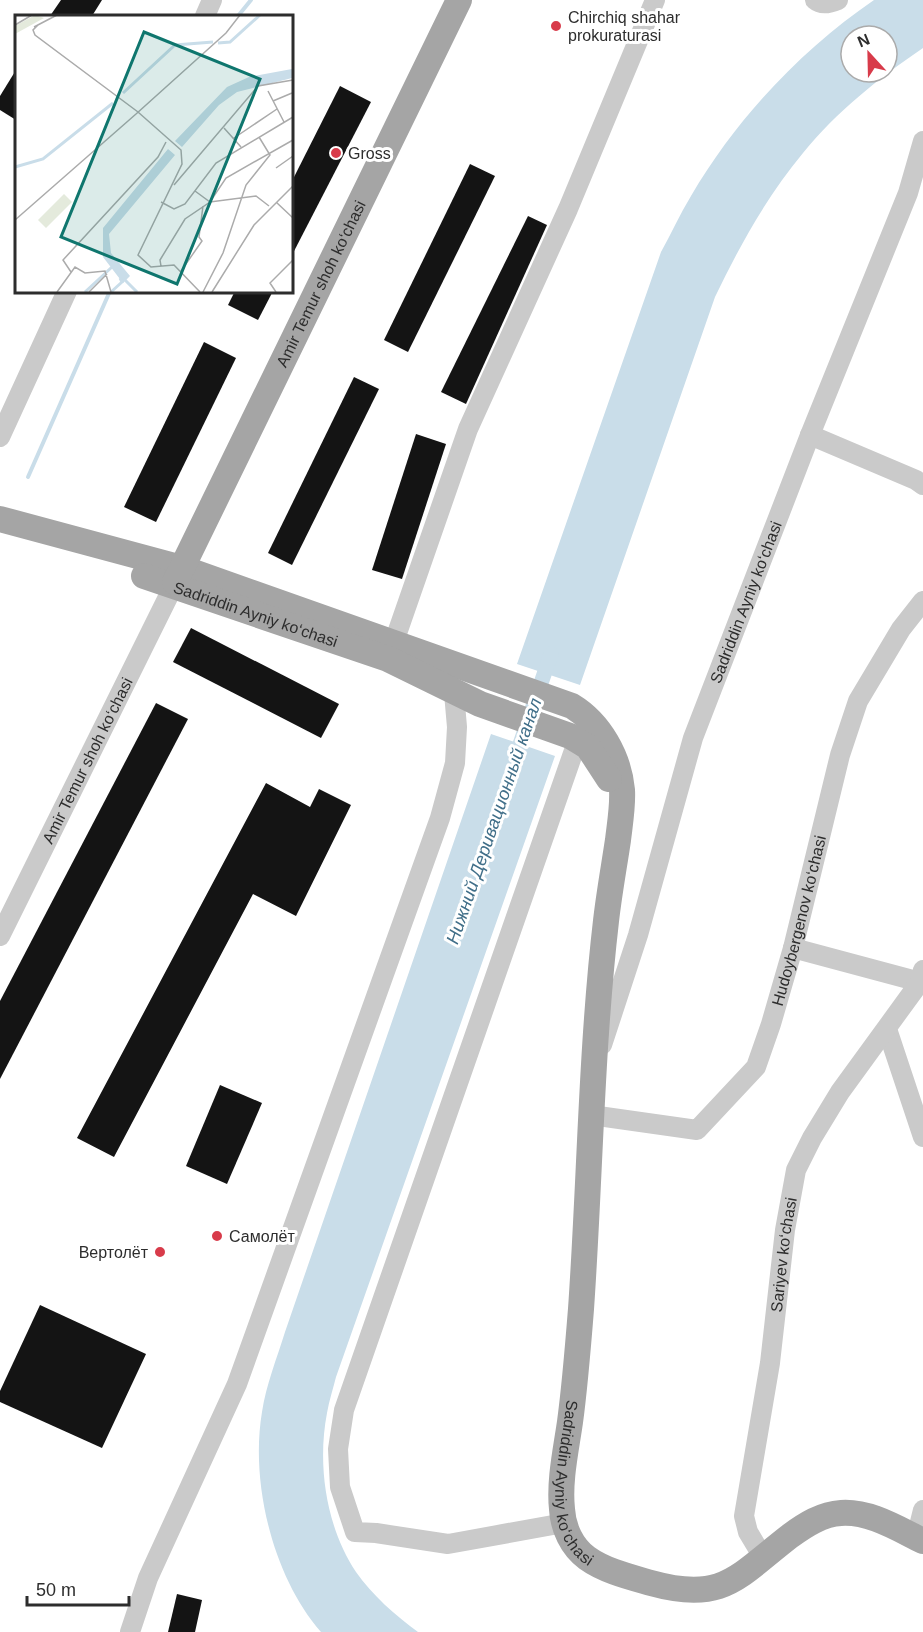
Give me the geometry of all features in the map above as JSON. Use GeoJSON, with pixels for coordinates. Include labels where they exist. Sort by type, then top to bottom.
{"type":"FeatureCollection","features":[{"type":"Feature","properties":{"kind":"main road","name":"Amir Temur shoh ko‘chasi"},"geometry":{"type":"LineString","coordinates":[[178,577],[459,0]]}},
{"type":"Feature","properties":{"kind":"main road","name":"Sadriddin Ayniy ko‘chasi"},"geometry":{"type":"LineString","coordinates":[[0,519],[178,577],[394,642],[572,706],[590,720],[607,742],[622,790],[606,920],[593,1072],[581,1308],[573,1400],[562,1484],[564,1523],[574,1545],[589,1560],[621,1574],[677,1590],[701,1591],[724,1585],[806,1526],[825,1516],[845,1512],[866,1516],[920,1540]]}},
{"type":"Feature","properties":{"kind":"main road","name":"Sadriddin Ayniy ko‘chasi"},"geometry":{"type":"LineString","coordinates":[[0,535],[178,577],[388,659],[480,704],[570,736],[595,756],[613,788],[620,812],[619,828]]}},
{"type":"Feature","properties":{"kind":"street"},"geometry":{"type":"LineString","coordinates":[[205,15],[212,0]]}},
{"type":"Feature","properties":{"kind":"street"},"geometry":{"type":"LineString","coordinates":[[394,642],[468,429],[568,209],[655,0]]}},
{"type":"Feature","properties":{"kind":"street"},"geometry":{"type":"LineString","coordinates":[[815,0],[819,3],[830,4],[838,0]]}},
{"type":"Feature","properties":{"kind":"street","name":"Sadriddin Ayniy ko‘chasi"},"geometry":{"type":"LineString","coordinates":[[593,1072],[638,934],[693,738],[810,435],[908,193],[923,141]]}},
{"type":"Feature","properties":{"kind":"street"},"geometry":{"type":"LineString","coordinates":[[0,437],[67,292]]}},
{"type":"Feature","properties":{"kind":"street"},"geometry":{"type":"LineString","coordinates":[[810,435],[920,478]]}},
{"type":"Feature","properties":{"kind":"street","name":"Amir Temur shoh ko‘chasi"},"geometry":{"type":"LineString","coordinates":[[0,936],[178,577]]}},
{"type":"Feature","properties":{"kind":"street","name":"Hudoybergenov ko‘chasi"},"geometry":{"type":"LineString","coordinates":[[591,1115],[697,1130],[756,1067],[793,948],[840,755],[858,701],[901,629],[923,601]]}},
{"type":"Feature","properties":{"kind":"street"},"geometry":{"type":"LineString","coordinates":[[130,1632],[148,1578],[237,1384],[440,818],[455,763],[457,727],[454,693]]}},
{"type":"Feature","properties":{"kind":"street"},"geometry":{"type":"LineString","coordinates":[[564,1523],[448,1544],[356,1532],[340,1486],[338,1449],[344,1410],[570,736]]}},
{"type":"Feature","properties":{"kind":"street"},"geometry":{"type":"LineString","coordinates":[[793,948],[922,978]]}},
{"type":"Feature","properties":{"kind":"street","name":"Sariyev ko‘chasi"},"geometry":{"type":"LineString","coordinates":[[763,1557],[748,1532],[744,1516],[767,1384],[785,1230],[796,1170],[840,1092],[922,978]]}},
{"type":"Feature","properties":{"kind":"street"},"geometry":{"type":"LineString","coordinates":[[887,1029],[923,1137]]}},
{"type":"Feature","properties":{"kind":"street"},"geometry":{"type":"LineString","coordinates":[[920,1540],[923,1510]]}},
{"type":"Feature","properties":{"kind":"water"},"geometry":{"type":"Polygon","coordinates":[[[874,0],[923,0],[923,48],[899,65],[899,24],[842,24],[874,0]]]}},
{"type":"Feature","properties":{"kind":"water"},"geometry":{"type":"Polygon","coordinates":[[[839,26],[839,84],[874,84],[829,124],[790,169],[754,222],[715,297],[580,685],[517,664],[661,252],[687,203],[728,140],[772,88],[839,26]]]}},
{"type":"Feature","properties":{"kind":"water"},"geometry":{"type":"Polygon","coordinates":[[[491,734],[555,756],[336,1377],[324,1433],[326,1495],[337,1535],[356,1572],[369,1589],[418,1632],[321,1632],[304,1610],[290,1584],[269,1528],[259,1469],[262,1412],[285,1332],[491,734]]]}},
{"type":"Feature","properties":{"kind":"building"},"geometry":{"type":"Polygon","coordinates":[[[61,0],[102,0],[93,15],[51,15],[61,0]]]}},
{"type":"Feature","properties":{"kind":"building"},"geometry":{"type":"Polygon","coordinates":[[[15,72],[15,119],[0,110],[0,96],[15,72]]]}},
{"type":"Feature","properties":{"kind":"building"},"geometry":{"type":"Polygon","coordinates":[[[340,86],[371,102],[292,255],[292,181],[340,86]]]}},
{"type":"Feature","properties":{"kind":"building"},"geometry":{"type":"Polygon","coordinates":[[[470,164],[495,176],[408,352],[384,340],[470,164]]]}},
{"type":"Feature","properties":{"kind":"building"},"geometry":{"type":"Polygon","coordinates":[[[528,216],[547,225],[466,404],[441,392],[528,216]]]}},
{"type":"Feature","properties":{"kind":"building"},"geometry":{"type":"Polygon","coordinates":[[[234,292],[272,292],[258,320],[228,305],[234,292]]]}},
{"type":"Feature","properties":{"kind":"building"},"geometry":{"type":"Polygon","coordinates":[[[204,342],[236,358],[156,522],[124,507],[204,342]]]}},
{"type":"Feature","properties":{"kind":"building"},"geometry":{"type":"Polygon","coordinates":[[[354,377],[379,389],[292,565],[268,553],[354,377]]]}},
{"type":"Feature","properties":{"kind":"building"},"geometry":{"type":"Polygon","coordinates":[[[416,434],[446,444],[402,579],[372,570],[416,434]]]}},
{"type":"Feature","properties":{"kind":"building"},"geometry":{"type":"Polygon","coordinates":[[[191,628],[339,704],[321,738],[173,662],[191,628]]]}},
{"type":"Feature","properties":{"kind":"building"},"geometry":{"type":"Polygon","coordinates":[[[156,703],[188,719],[0,1079],[0,1001],[156,703]]]}},
{"type":"Feature","properties":{"kind":"building"},"geometry":{"type":"Polygon","coordinates":[[[266,783],[310,807],[319,789],[351,805],[296,916],[253,894],[114,1157],[77,1138],[266,783]]]}},
{"type":"Feature","properties":{"kind":"building"},"geometry":{"type":"Polygon","coordinates":[[[220,1085],[262,1103],[227,1184],[186,1166],[220,1085]]]}},
{"type":"Feature","properties":{"kind":"building"},"geometry":{"type":"Polygon","coordinates":[[[40,1305],[146,1354],[102,1448],[0,1402],[0,1391],[40,1305]]]}},
{"type":"Feature","properties":{"kind":"building"},"geometry":{"type":"Polygon","coordinates":[[[177,1594],[202,1600],[195,1632],[168,1632],[177,1594]]]}},
{"type":"Feature","properties":{"kind":"waterway"},"geometry":{"type":"LineString","coordinates":[[239,15],[251,0]]}},
{"type":"Feature","properties":{"kind":"waterway"},"geometry":{"type":"LineString","coordinates":[[28,477],[110,292]]}},
{"type":"Feature","properties":{"kind":"waterway","name":"Нижний Деривационный канал"},"geometry":{"type":"LineString","coordinates":[[514,762],[551,654]]}},
{"type":"Feature","properties":{"kind":"place","name":"Chirchiq shahar prokuraturasi"},"geometry":{"type":"Point","coordinates":[556,26]}},
{"type":"Feature","properties":{"kind":"place","name":"Gross"},"geometry":{"type":"Point","coordinates":[336,153]}},
{"type":"Feature","properties":{"kind":"place","name":"Самолёт"},"geometry":{"type":"Point","coordinates":[217,1236]}},
{"type":"Feature","properties":{"kind":"place","name":"Вертолёт"},"geometry":{"type":"Point","coordinates":[160,1252]}}]}
